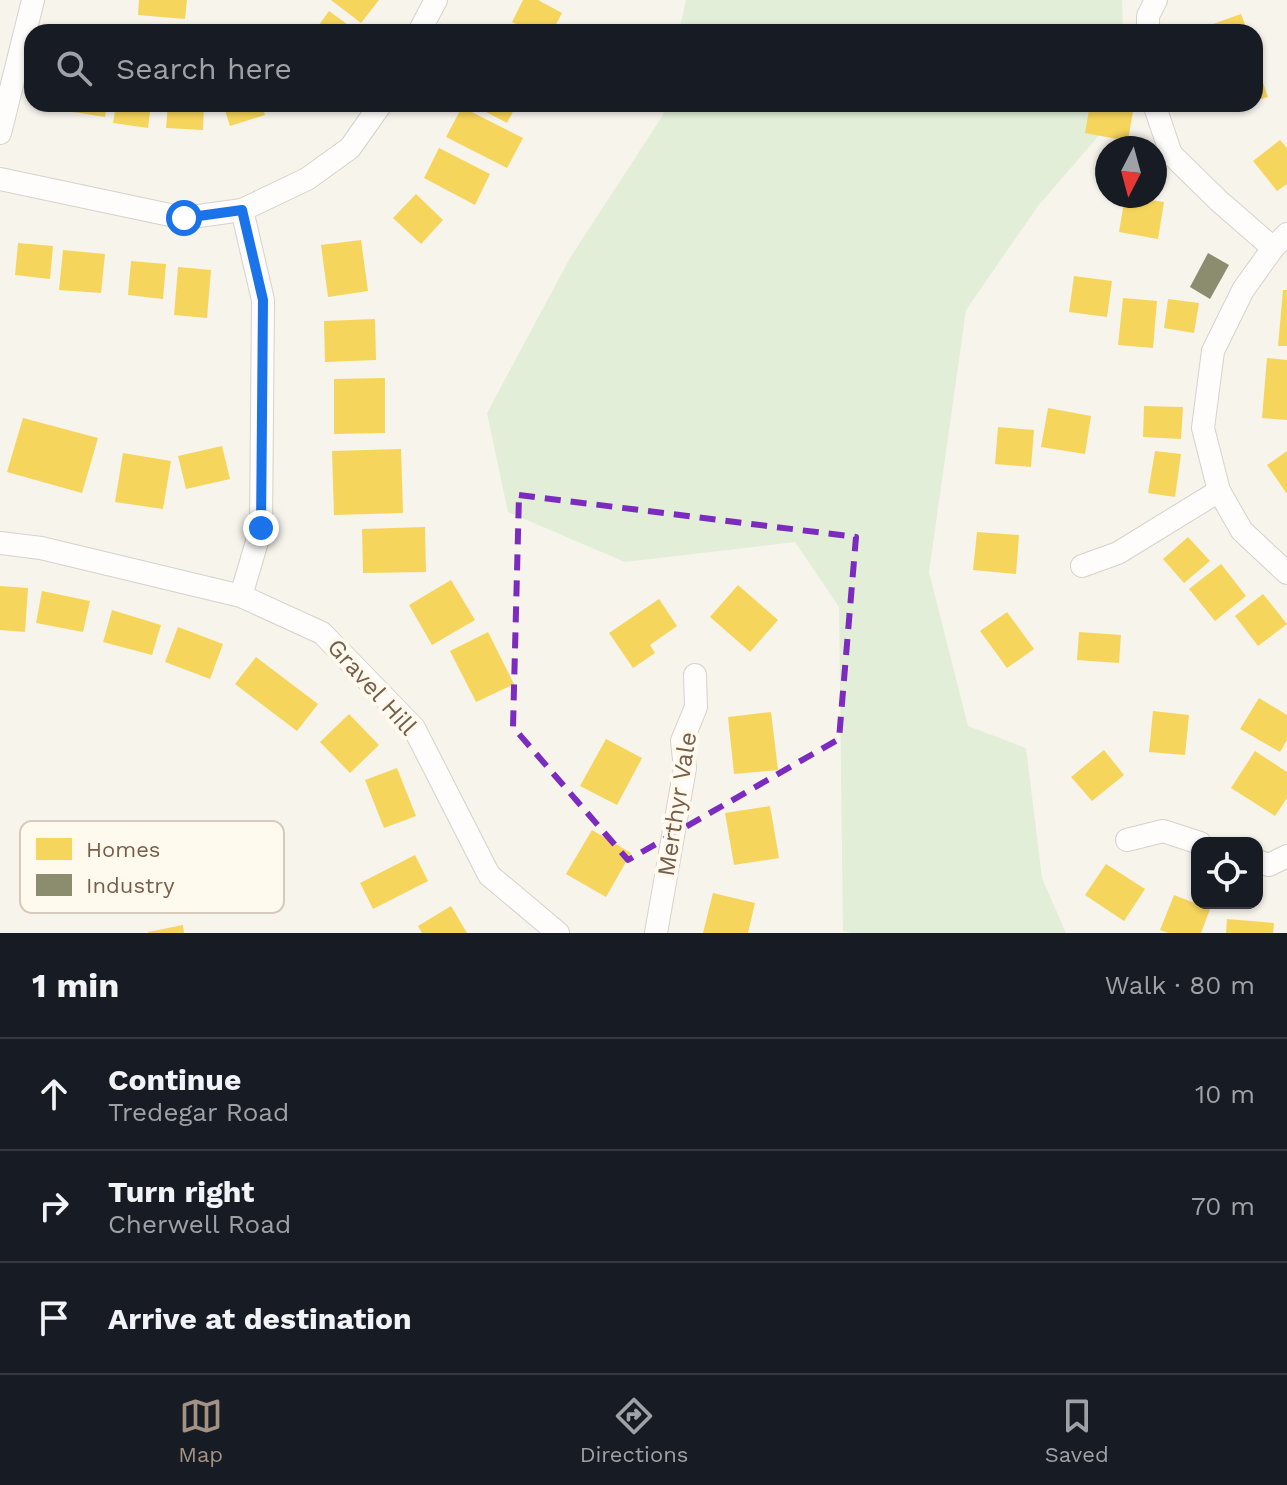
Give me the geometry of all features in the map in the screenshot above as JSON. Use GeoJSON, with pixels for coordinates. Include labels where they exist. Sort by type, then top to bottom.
{"type":"FeatureCollection","features":[{"type":"Feature","properties":{"kind":"street"},"geometry":{"type":"LineString","coordinates":[[27,24],[33,0]]}},
{"type":"Feature","properties":{"kind":"street"},"geometry":{"type":"LineString","coordinates":[[423,24],[436,0]]}},
{"type":"Feature","properties":{"kind":"street"},"geometry":{"type":"LineString","coordinates":[[1148,24],[1148,16],[1156,0]]}},
{"type":"Feature","properties":{"kind":"street"},"geometry":{"type":"LineString","coordinates":[[0,133],[24,36]]}},
{"type":"Feature","properties":{"kind":"street"},"geometry":{"type":"LineString","coordinates":[[0,179],[184,218],[242,210],[307,179],[350,148],[375,112]]}},
{"type":"Feature","properties":{"kind":"street"},"geometry":{"type":"LineString","coordinates":[[1157,112],[1171,154],[1280,241],[1243,290],[1213,351],[1203,428],[1219,491],[1242,531],[1287,573]]}},
{"type":"Feature","properties":{"kind":"street"},"geometry":{"type":"LineString","coordinates":[[241,596],[261,528],[263,316],[263,300],[242,210]]}},
{"type":"Feature","properties":{"kind":"street"},"geometry":{"type":"LineString","coordinates":[[1082,566],[1118,553],[1219,491]]}},
{"type":"Feature","properties":{"kind":"street","name":"Gravel Hill"},"geometry":{"type":"LineString","coordinates":[[0,543],[41,548],[241,596],[322,633],[414,728],[489,875],[558,933]]}},
{"type":"Feature","properties":{"kind":"street","name":"Merthyr Vale"},"geometry":{"type":"LineString","coordinates":[[656,933],[685,768],[682,741],[696,707],[695,675]]}},
{"type":"Feature","properties":{"kind":"street"},"geometry":{"type":"LineString","coordinates":[[1127,840],[1163,831],[1191,840]]}},
{"type":"Feature","properties":{"kind":"street"},"geometry":{"type":"LineString","coordinates":[[1263,863],[1269,865],[1287,856]]}},
{"type":"Feature","properties":{"kind":"highlighted area"},"geometry":{"type":"Polygon","coordinates":[[[519,495],[856,537],[839,739],[628,860],[513,727],[519,495]]]}},
{"type":"Feature","properties":{"kind":"green space"},"geometry":{"type":"Polygon","coordinates":[[[686,0],[1122,0],[1123,24],[681,24],[686,0]]]}},
{"type":"Feature","properties":{"kind":"green space"},"geometry":{"type":"Polygon","coordinates":[[[664,112],[1119,112],[1095,136],[1095,140],[1038,206],[966,310],[929,572],[968,726],[1026,748],[1042,878],[1066,933],[843,931],[839,607],[795,542],[625,562],[508,512],[487,413],[570,258],[664,112]]]}},
{"type":"Feature","properties":{"kind":"building: Homes"},"geometry":{"type":"Polygon","coordinates":[[[139,0],[187,0],[185,19],[138,15],[139,0]]]}},
{"type":"Feature","properties":{"kind":"building: Homes"},"geometry":{"type":"Polygon","coordinates":[[[331,0],[379,0],[361,23],[331,0]]]}},
{"type":"Feature","properties":{"kind":"building: Homes"},"geometry":{"type":"Polygon","coordinates":[[[523,0],[538,0],[562,13],[556,24],[512,22],[523,0]]]}},
{"type":"Feature","properties":{"kind":"building: Homes"},"geometry":{"type":"Polygon","coordinates":[[[329,11],[347,24],[320,24],[329,11]]]}},
{"type":"Feature","properties":{"kind":"building: Homes"},"geometry":{"type":"Polygon","coordinates":[[[1241,14],[1245,24],[1213,24],[1241,14]]]}},
{"type":"Feature","properties":{"kind":"building: Homes"},"geometry":{"type":"Polygon","coordinates":[[[73,112],[106,112],[105,117],[73,112]]]}},
{"type":"Feature","properties":{"kind":"building: Homes"},"geometry":{"type":"Polygon","coordinates":[[[115,112],[150,112],[148,128],[113,123],[115,112]]]}},
{"type":"Feature","properties":{"kind":"building: Homes"},"geometry":{"type":"Polygon","coordinates":[[[167,112],[204,112],[203,130],[166,128],[167,112]]]}},
{"type":"Feature","properties":{"kind":"building: Homes"},"geometry":{"type":"Polygon","coordinates":[[[226,112],[264,112],[265,115],[230,126],[226,112]]]}},
{"type":"Feature","properties":{"kind":"building: Homes"},"geometry":{"type":"Polygon","coordinates":[[[459,112],[472,112],[523,138],[507,168],[446,137],[459,112]]]}},
{"type":"Feature","properties":{"kind":"building: Homes"},"geometry":{"type":"Polygon","coordinates":[[[486,112],[513,112],[507,123],[486,112]]]}},
{"type":"Feature","properties":{"kind":"building: Homes"},"geometry":{"type":"Polygon","coordinates":[[[1089,112],[1133,112],[1129,136],[1085,133],[1089,112]]]}},
{"type":"Feature","properties":{"kind":"building: Homes"},"geometry":{"type":"Polygon","coordinates":[[[1280,140],[1287,148],[1287,184],[1277,191],[1253,161],[1280,140]]]}},
{"type":"Feature","properties":{"kind":"building: Homes"},"geometry":{"type":"Polygon","coordinates":[[[439,148],[490,174],[475,205],[424,178],[439,148]]]}},
{"type":"Feature","properties":{"kind":"building: Homes"},"geometry":{"type":"Polygon","coordinates":[[[416,194],[443,220],[421,244],[393,218],[416,194]]]}},
{"type":"Feature","properties":{"kind":"building: Homes"},"geometry":{"type":"Polygon","coordinates":[[[1123,208],[1163,208],[1158,239],[1119,232],[1123,208]]]}},
{"type":"Feature","properties":{"kind":"building: Homes"},"geometry":{"type":"Polygon","coordinates":[[[361,240],[368,291],[328,297],[321,245],[361,240]]]}},
{"type":"Feature","properties":{"kind":"building: Homes"},"geometry":{"type":"Polygon","coordinates":[[[18,243],[53,246],[50,279],[15,275],[18,243]]]}},
{"type":"Feature","properties":{"kind":"building: Homes"},"geometry":{"type":"Polygon","coordinates":[[[63,250],[105,254],[101,293],[59,290],[63,250]]]}},
{"type":"Feature","properties":{"kind":"building: Homes"},"geometry":{"type":"Polygon","coordinates":[[[131,261],[166,264],[163,299],[128,295],[131,261]]]}},
{"type":"Feature","properties":{"kind":"building: Homes"},"geometry":{"type":"Polygon","coordinates":[[[178,267],[211,270],[207,318],[174,315],[178,267]]]}},
{"type":"Feature","properties":{"kind":"building: Homes"},"geometry":{"type":"Polygon","coordinates":[[[1074,276],[1112,281],[1107,317],[1069,312],[1074,276]]]}},
{"type":"Feature","properties":{"kind":"building: Homes"},"geometry":{"type":"Polygon","coordinates":[[[1283,290],[1287,290],[1287,346],[1278,346],[1283,290]]]}},
{"type":"Feature","properties":{"kind":"building: Homes"},"geometry":{"type":"Polygon","coordinates":[[[1123,298],[1157,301],[1153,348],[1118,345],[1123,298]]]}},
{"type":"Feature","properties":{"kind":"building: Homes"},"geometry":{"type":"Polygon","coordinates":[[[1168,299],[1199,303],[1194,333],[1164,328],[1168,299]]]}},
{"type":"Feature","properties":{"kind":"building: Homes"},"geometry":{"type":"Polygon","coordinates":[[[375,319],[376,360],[325,362],[324,321],[375,319]]]}},
{"type":"Feature","properties":{"kind":"building: Homes"},"geometry":{"type":"Polygon","coordinates":[[[1267,358],[1287,360],[1287,420],[1262,418],[1267,358]]]}},
{"type":"Feature","properties":{"kind":"building: Homes"},"geometry":{"type":"Polygon","coordinates":[[[385,378],[385,433],[334,434],[334,379],[385,378]]]}},
{"type":"Feature","properties":{"kind":"building: Homes"},"geometry":{"type":"Polygon","coordinates":[[[1144,406],[1183,407],[1181,439],[1143,437],[1144,406]]]}},
{"type":"Feature","properties":{"kind":"building: Homes"},"geometry":{"type":"Polygon","coordinates":[[[1048,408],[1091,416],[1085,454],[1041,447],[1048,408]]]}},
{"type":"Feature","properties":{"kind":"building: Homes"},"geometry":{"type":"Polygon","coordinates":[[[23,418],[98,438],[82,493],[7,472],[23,418]]]}},
{"type":"Feature","properties":{"kind":"building: Homes"},"geometry":{"type":"Polygon","coordinates":[[[998,427],[1034,430],[1031,467],[995,464],[998,427]]]}},
{"type":"Feature","properties":{"kind":"building: Homes"},"geometry":{"type":"Polygon","coordinates":[[[222,446],[230,479],[186,489],[178,456],[222,446]]]}},
{"type":"Feature","properties":{"kind":"building: Homes"},"geometry":{"type":"Polygon","coordinates":[[[401,449],[403,513],[334,515],[332,451],[401,449]]]}},
{"type":"Feature","properties":{"kind":"building: Homes"},"geometry":{"type":"Polygon","coordinates":[[[1155,451],[1181,454],[1175,497],[1148,493],[1155,451]]]}},
{"type":"Feature","properties":{"kind":"building: Homes"},"geometry":{"type":"Polygon","coordinates":[[[1287,451],[1287,494],[1267,465],[1287,451]]]}},
{"type":"Feature","properties":{"kind":"building: Homes"},"geometry":{"type":"Polygon","coordinates":[[[123,453],[171,461],[163,509],[115,502],[123,453]]]}},
{"type":"Feature","properties":{"kind":"building: Homes"},"geometry":{"type":"Polygon","coordinates":[[[425,527],[426,572],[363,573],[362,529],[425,527]]]}},
{"type":"Feature","properties":{"kind":"building: Homes"},"geometry":{"type":"Polygon","coordinates":[[[977,532],[1019,535],[1016,574],[973,570],[977,532]]]}},
{"type":"Feature","properties":{"kind":"building: Homes"},"geometry":{"type":"Polygon","coordinates":[[[1188,537],[1210,561],[1184,583],[1163,559],[1188,537]]]}},
{"type":"Feature","properties":{"kind":"building: Homes"},"geometry":{"type":"Polygon","coordinates":[[[1221,564],[1246,596],[1215,621],[1189,589],[1221,564]]]}},
{"type":"Feature","properties":{"kind":"building: Homes"},"geometry":{"type":"Polygon","coordinates":[[[451,580],[475,620],[432,645],[409,605],[451,580]]]}},
{"type":"Feature","properties":{"kind":"building: Homes"},"geometry":{"type":"Polygon","coordinates":[[[738,585],[778,620],[750,652],[710,617],[738,585]]]}},
{"type":"Feature","properties":{"kind":"building: Homes"},"geometry":{"type":"Polygon","coordinates":[[[0,586],[28,588],[25,632],[0,630],[0,586]]]}},
{"type":"Feature","properties":{"kind":"building: Homes"},"geometry":{"type":"Polygon","coordinates":[[[42,591],[90,601],[83,632],[36,623],[42,591]]]}},
{"type":"Feature","properties":{"kind":"building: Homes"},"geometry":{"type":"Polygon","coordinates":[[[1263,594],[1287,624],[1258,646],[1235,616],[1263,594]]]}},
{"type":"Feature","properties":{"kind":"building: Homes"},"geometry":{"type":"Polygon","coordinates":[[[659,599],[677,626],[650,645],[655,653],[633,668],[609,633],[659,599]]]}},
{"type":"Feature","properties":{"kind":"building: Homes"},"geometry":{"type":"Polygon","coordinates":[[[112,610],[161,625],[152,655],[103,642],[112,610]]]}},
{"type":"Feature","properties":{"kind":"building: Homes"},"geometry":{"type":"Polygon","coordinates":[[[1007,612],[1034,649],[1007,668],[980,631],[1007,612]]]}},
{"type":"Feature","properties":{"kind":"building: Homes"},"geometry":{"type":"Polygon","coordinates":[[[178,627],[223,644],[210,679],[165,662],[178,627]]]}},
{"type":"Feature","properties":{"kind":"building: Homes"},"geometry":{"type":"Polygon","coordinates":[[[488,632],[514,684],[476,702],[450,651],[488,632]]]}},
{"type":"Feature","properties":{"kind":"building: Homes"},"geometry":{"type":"Polygon","coordinates":[[[1079,632],[1121,635],[1119,663],[1077,660],[1079,632]]]}},
{"type":"Feature","properties":{"kind":"building: Homes"},"geometry":{"type":"Polygon","coordinates":[[[256,657],[318,704],[297,731],[235,684],[256,657]]]}},
{"type":"Feature","properties":{"kind":"building: Homes"},"geometry":{"type":"Polygon","coordinates":[[[1259,698],[1287,715],[1287,740],[1280,752],[1240,729],[1259,698]]]}},
{"type":"Feature","properties":{"kind":"building: Homes"},"geometry":{"type":"Polygon","coordinates":[[[1153,711],[1189,715],[1185,755],[1149,752],[1153,711]]]}},
{"type":"Feature","properties":{"kind":"building: Homes"},"geometry":{"type":"Polygon","coordinates":[[[771,712],[778,770],[734,774],[728,717],[771,712]]]}},
{"type":"Feature","properties":{"kind":"building: Homes"},"geometry":{"type":"Polygon","coordinates":[[[349,714],[379,745],[350,773],[320,742],[349,714]]]}},
{"type":"Feature","properties":{"kind":"building: Homes"},"geometry":{"type":"Polygon","coordinates":[[[606,739],[642,758],[617,805],[580,786],[606,739]]]}},
{"type":"Feature","properties":{"kind":"building: Homes"},"geometry":{"type":"Polygon","coordinates":[[[1104,750],[1124,775],[1092,801],[1071,777],[1104,750]]]}},
{"type":"Feature","properties":{"kind":"building: Homes"},"geometry":{"type":"Polygon","coordinates":[[[1255,751],[1287,772],[1287,798],[1275,816],[1231,788],[1255,751]]]}},
{"type":"Feature","properties":{"kind":"building: Homes"},"geometry":{"type":"Polygon","coordinates":[[[397,768],[416,816],[384,828],[365,780],[397,768]]]}},
{"type":"Feature","properties":{"kind":"building: Homes"},"geometry":{"type":"Polygon","coordinates":[[[770,806],[779,858],[734,865],[725,813],[770,806]]]}},
{"type":"Feature","properties":{"kind":"building: Homes"},"geometry":{"type":"Polygon","coordinates":[[[592,830],[631,853],[606,897],[566,874],[592,830]]]}},
{"type":"Feature","properties":{"kind":"building: Homes"},"geometry":{"type":"Polygon","coordinates":[[[415,855],[428,881],[373,909],[360,883],[415,855]]]}},
{"type":"Feature","properties":{"kind":"building: Homes"},"geometry":{"type":"Polygon","coordinates":[[[1106,864],[1145,889],[1124,921],[1085,895],[1106,864]]]}},
{"type":"Feature","properties":{"kind":"building: Homes"},"geometry":{"type":"Polygon","coordinates":[[[713,893],[755,903],[748,933],[703,933],[713,893]]]}},
{"type":"Feature","properties":{"kind":"building: Homes"},"geometry":{"type":"Polygon","coordinates":[[[1174,895],[1191,902],[1191,909],[1210,909],[1201,933],[1160,930],[1174,895]]]}},
{"type":"Feature","properties":{"kind":"building: Homes"},"geometry":{"type":"Polygon","coordinates":[[[451,906],[467,933],[422,933],[418,926],[451,906]]]}},
{"type":"Feature","properties":{"kind":"building: Homes"},"geometry":{"type":"Polygon","coordinates":[[[1227,919],[1274,923],[1273,933],[1226,933],[1227,919]]]}},
{"type":"Feature","properties":{"kind":"building: Homes"},"geometry":{"type":"Polygon","coordinates":[[[183,925],[184,933],[148,933],[148,932],[183,925]]]}},
{"type":"Feature","properties":{"kind":"building: Industry"},"geometry":{"type":"Polygon","coordinates":[[[1208,253],[1229,265],[1210,299],[1190,287],[1208,253]]]}},
{"type":"Feature","properties":{"kind":"route"},"geometry":{"type":"LineString","coordinates":[[184,218],[242,210],[263,300],[261,528]]}}]}
